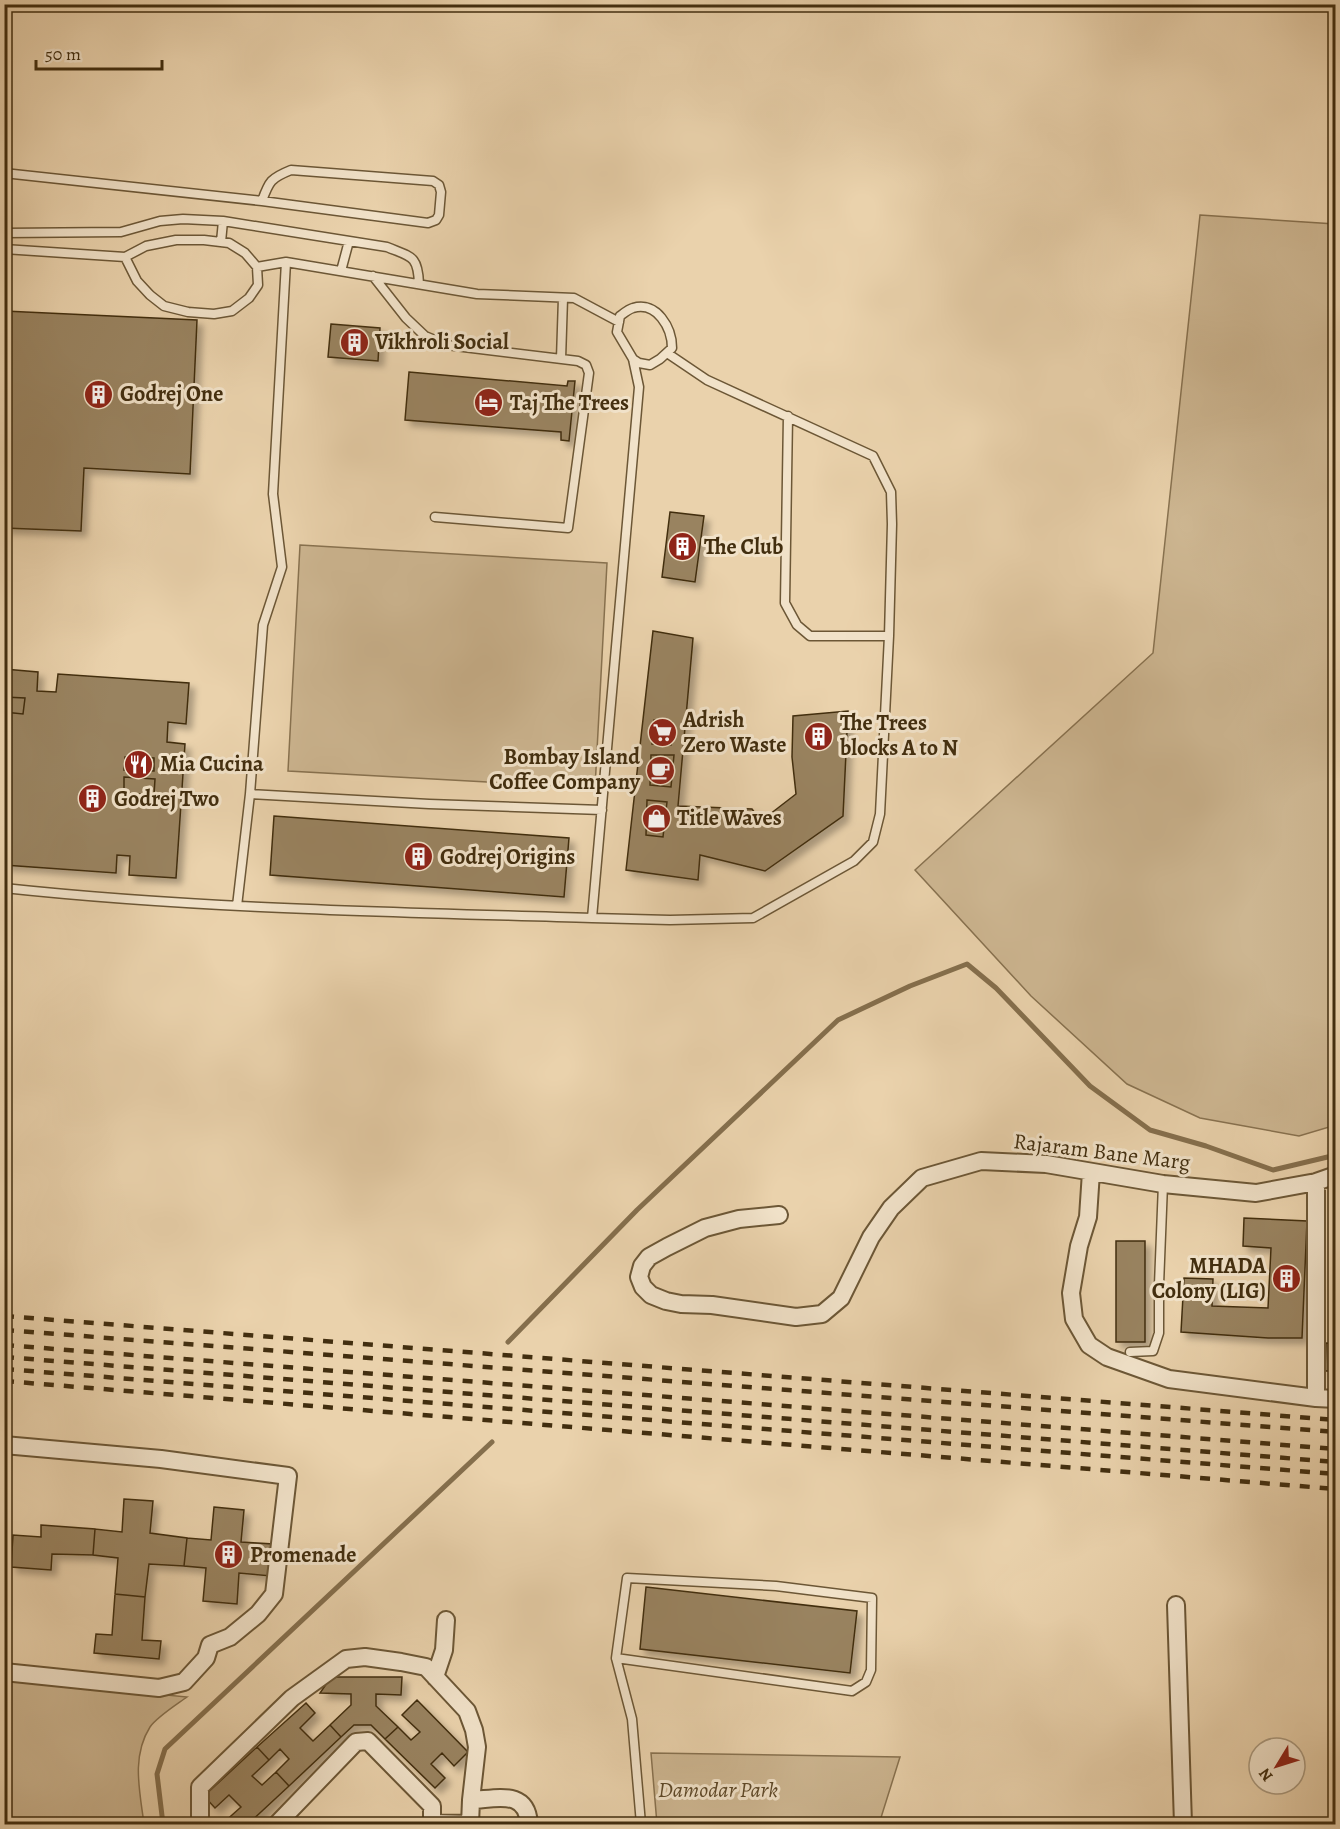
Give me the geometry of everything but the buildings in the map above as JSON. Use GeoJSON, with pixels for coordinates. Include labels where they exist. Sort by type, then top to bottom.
{"type":"FeatureCollection","features":[{"type":"Feature","properties":{"kind":"street","name":"Rajaram Bane Marg"},"geometry":{"type":"LineString","coordinates":[[779,1215],[739,1219],[705,1228],[667,1247],[649,1257],[642,1266],[639,1277],[643,1287],[651,1295],[681,1304],[712,1305],[796,1317],[822,1314],[841,1298],[871,1237],[891,1208],[922,1178],[981,1161],[1046,1164],[1163,1184],[1256,1193],[1316,1182],[1335,1175]]}},
{"type":"Feature","properties":{"kind":"street"},"geometry":{"type":"LineString","coordinates":[[1091,1172],[1088,1217],[1079,1246],[1071,1293],[1074,1319],[1089,1344],[1107,1357],[1169,1379],[1335,1399]]}},
{"type":"Feature","properties":{"kind":"street"},"geometry":{"type":"LineString","coordinates":[[1316,1182],[1316,1398]]}},
{"type":"Feature","properties":{"kind":"street"},"geometry":{"type":"LineString","coordinates":[[4,1445],[161,1459],[288,1476],[274,1594],[258,1614],[230,1637],[210,1645],[206,1658],[184,1682],[159,1688],[4,1672]]}},
{"type":"Feature","properties":{"kind":"street"},"geometry":{"type":"LineString","coordinates":[[1176,1605],[1183,1824]]}},
{"type":"Feature","properties":{"kind":"street"},"geometry":{"type":"LineString","coordinates":[[435,1677],[444,1650],[446,1620]]}},
{"type":"Feature","properties":{"kind":"street"},"geometry":{"type":"LineString","coordinates":[[200,1824],[200,1787],[292,1698],[346,1659],[365,1657],[426,1667],[467,1711],[477,1747],[470,1824],[432,1824],[432,1806],[368,1741],[356,1742],[277,1824]]}},
{"type":"Feature","properties":{"kind":"street"},"geometry":{"type":"LineString","coordinates":[[471,1800],[514,1799],[523,1803],[529,1816],[529,1824]]}},
{"type":"Feature","properties":{"kind":"lane"},"geometry":{"type":"LineString","coordinates":[[4,62],[7,4]]}},
{"type":"Feature","properties":{"kind":"lane"},"geometry":{"type":"LineString","coordinates":[[4,173],[262,201],[428,223],[436,220],[439,215],[441,192],[439,185],[433,182],[291,170],[275,176],[268,184],[262,201]]}},
{"type":"Feature","properties":{"kind":"lane"},"geometry":{"type":"LineString","coordinates":[[4,233],[121,232],[160,221],[223,220],[387,248],[410,256],[418,267],[419,284]]}},
{"type":"Feature","properties":{"kind":"lane"},"geometry":{"type":"LineString","coordinates":[[221,242],[223,220]]}},
{"type":"Feature","properties":{"kind":"lane"},"geometry":{"type":"LineString","coordinates":[[4,249],[125,257],[146,246],[176,240],[229,243],[245,253],[257,267],[258,285],[249,298],[232,311],[214,314],[188,312],[164,306],[150,295],[137,281],[125,257]]}},
{"type":"Feature","properties":{"kind":"lane"},"geometry":{"type":"LineString","coordinates":[[341,271],[349,242]]}},
{"type":"Feature","properties":{"kind":"lane"},"geometry":{"type":"LineString","coordinates":[[257,267],[286,262],[477,294],[574,298],[619,322]]}},
{"type":"Feature","properties":{"kind":"lane"},"geometry":{"type":"LineString","coordinates":[[237,906],[250,794],[263,625],[282,567],[273,494],[286,262]]}},
{"type":"Feature","properties":{"kind":"lane"},"geometry":{"type":"LineString","coordinates":[[373,276],[406,318],[425,336],[447,345],[578,361],[586,365],[589,373],[568,528],[435,517]]}},
{"type":"Feature","properties":{"kind":"lane"},"geometry":{"type":"LineString","coordinates":[[561,360],[563,298]]}},
{"type":"Feature","properties":{"kind":"lane"},"geometry":{"type":"LineString","coordinates":[[592,918],[639,387],[633,359],[617,333],[620,316],[632,308],[645,307],[658,314],[668,324],[672,348],[650,365],[633,359]]}},
{"type":"Feature","properties":{"kind":"lane"},"geometry":{"type":"LineString","coordinates":[[4,888],[237,906],[670,920],[753,918],[854,861],[873,842],[880,814],[889,636],[891,492],[873,456],[707,380],[667,353]]}},
{"type":"Feature","properties":{"kind":"lane"},"geometry":{"type":"LineString","coordinates":[[788,417],[784,603],[797,626],[810,636],[889,636]]}},
{"type":"Feature","properties":{"kind":"lane"},"geometry":{"type":"LineString","coordinates":[[250,794],[429,804],[602,810]]}},
{"type":"Feature","properties":{"kind":"lane"},"geometry":{"type":"LineString","coordinates":[[1130,1352],[1153,1351],[1159,1333],[1163,1184]]}},
{"type":"Feature","properties":{"kind":"lane"},"geometry":{"type":"LineString","coordinates":[[616,1658],[852,1692],[866,1682],[871,1670],[872,1598],[776,1586],[627,1578],[616,1658],[632,1719],[641,1824]]}},
{"type":"Feature","properties":{"kind":"green space"},"geometry":{"type":"Polygon","coordinates":[[[1200,215],[1335,224],[1336,1125],[1299,1136],[1200,1118],[1127,1084],[1031,996],[915,870],[1153,653],[1200,215]]]}},
{"type":"Feature","properties":{"kind":"green space"},"geometry":{"type":"Polygon","coordinates":[[[300,545],[607,563],[595,788],[288,771],[300,545]]]}},
{"type":"Feature","properties":{"kind":"green space"},"geometry":{"type":"Polygon","coordinates":[[[4,1679],[187,1697],[157,1719],[144,1738],[140,1750],[138,1775],[144,1824],[5,1824],[4,1679]]]}},
{"type":"Feature","properties":{"kind":"green space","name":"Damodar Park"},"geometry":{"type":"Polygon","coordinates":[[[651,1753],[900,1757],[879,1824],[657,1824],[651,1753]]]}},
{"type":"Feature","properties":{"kind":"waterway"},"geometry":{"type":"LineString","coordinates":[[508,1342],[637,1210],[838,1020],[910,986],[967,964],[996,988],[1090,1086],[1150,1130],[1206,1146],[1273,1170],[1336,1155]]}},
{"type":"Feature","properties":{"kind":"waterway"},"geometry":{"type":"LineString","coordinates":[[163,1824],[157,1774],[165,1749],[492,1442]]}},
{"type":"Feature","properties":{"kind":"railway"},"geometry":{"type":"LineString","coordinates":[[4,1316],[1336,1420]]}},
{"type":"Feature","properties":{"kind":"railway"},"geometry":{"type":"LineString","coordinates":[[4,1330],[1336,1432]]}},
{"type":"Feature","properties":{"kind":"railway"},"geometry":{"type":"LineString","coordinates":[[4,1345],[1336,1449]]}},
{"type":"Feature","properties":{"kind":"railway"},"geometry":{"type":"LineString","coordinates":[[4,1357],[1336,1462]]}},
{"type":"Feature","properties":{"kind":"railway"},"geometry":{"type":"LineString","coordinates":[[4,1369],[1336,1474]]}},
{"type":"Feature","properties":{"kind":"railway"},"geometry":{"type":"LineString","coordinates":[[4,1381],[1336,1489]]}},
{"type":"Feature","properties":{"kind":"place","name":"Vikhroli Social"},"geometry":{"type":"Point","coordinates":[354,342]}},
{"type":"Feature","properties":{"kind":"place","name":"Godrej One"},"geometry":{"type":"Point","coordinates":[99,394]}},
{"type":"Feature","properties":{"kind":"place","name":"Taj The Trees"},"geometry":{"type":"Point","coordinates":[489,403]}},
{"type":"Feature","properties":{"kind":"place","name":"The Club"},"geometry":{"type":"Point","coordinates":[683,547]}},
{"type":"Feature","properties":{"kind":"place","name":"Adrish Zero Waste"},"geometry":{"type":"Point","coordinates":[662,733]}},
{"type":"Feature","properties":{"kind":"place","name":"The Trees blocks A to N"},"geometry":{"type":"Point","coordinates":[819,736]}},
{"type":"Feature","properties":{"kind":"place","name":"Mia Cucina"},"geometry":{"type":"Point","coordinates":[139,764]}},
{"type":"Feature","properties":{"kind":"place","name":"Bombay Island Coffee Company"},"geometry":{"type":"Point","coordinates":[661,770]}},
{"type":"Feature","properties":{"kind":"place","name":"Godrej Two"},"geometry":{"type":"Point","coordinates":[93,799]}},
{"type":"Feature","properties":{"kind":"place","name":"Title Waves"},"geometry":{"type":"Point","coordinates":[656,818]}},
{"type":"Feature","properties":{"kind":"place","name":"Godrej Origins"},"geometry":{"type":"Point","coordinates":[419,857]}},
{"type":"Feature","properties":{"kind":"place","name":"MHADA Colony (LIG)"},"geometry":{"type":"Point","coordinates":[1287,1279]}},
{"type":"Feature","properties":{"kind":"place","name":"Promenade"},"geometry":{"type":"Point","coordinates":[229,1555]}}]}
